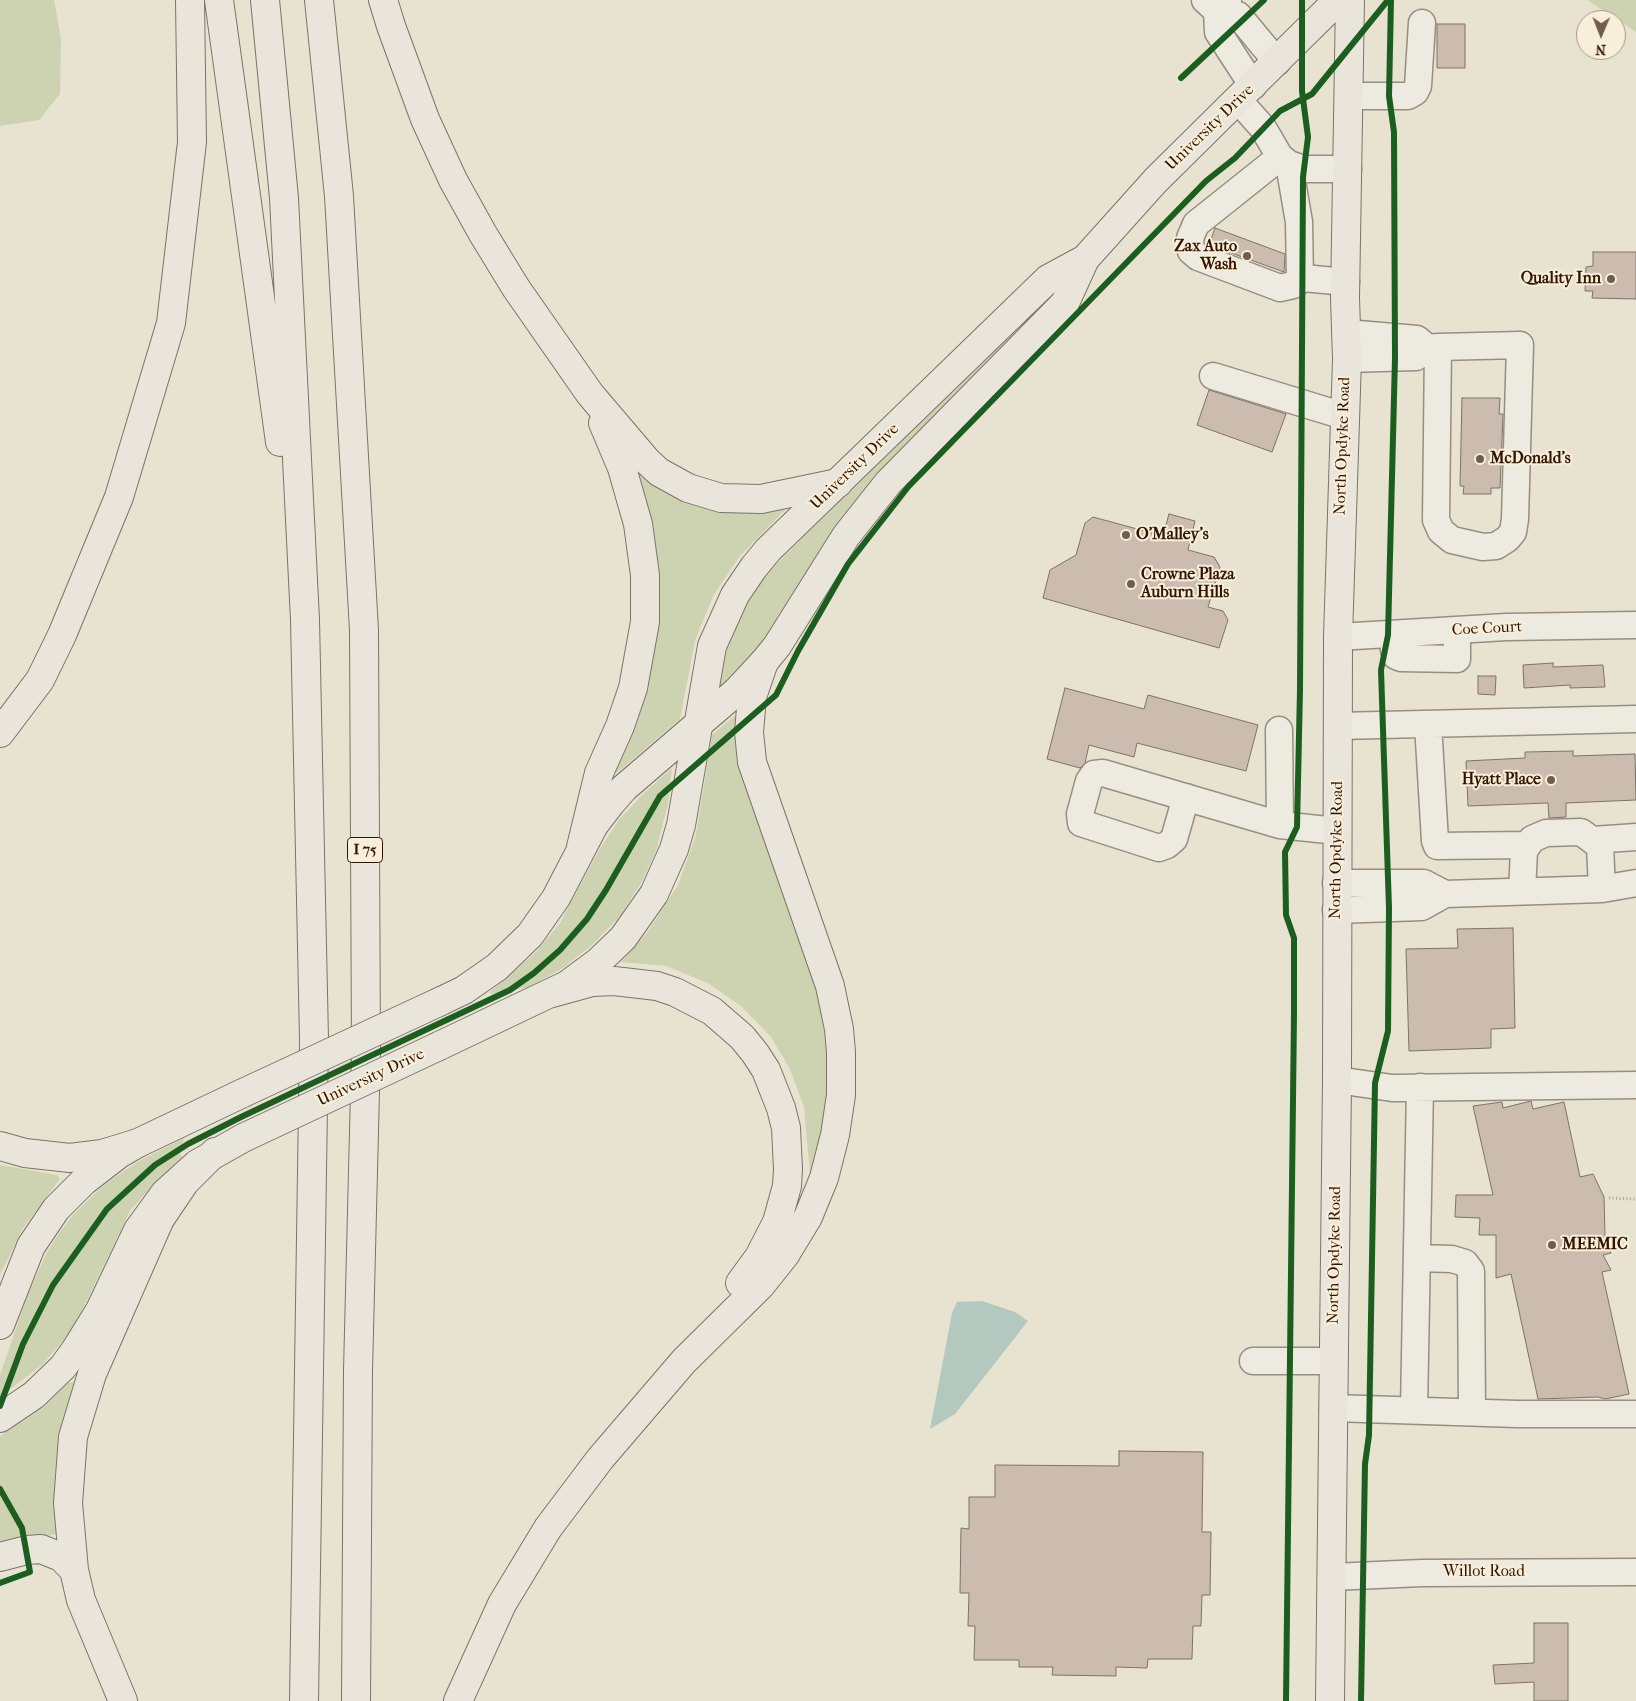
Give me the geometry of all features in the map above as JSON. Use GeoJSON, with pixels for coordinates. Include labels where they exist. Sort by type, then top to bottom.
{"type":"FeatureCollection","features":[{"type":"Feature","properties":{"kind":"main road"},"geometry":{"type":"LineString","coordinates":[[0,733],[40,680],[62,635],[120,497],[171,323],[192,142],[190,0]]}},
{"type":"Feature","properties":{"kind":"main road"},"geometry":{"type":"LineString","coordinates":[[219,0],[305,620]]}},
{"type":"Feature","properties":{"kind":"main road"},"geometry":{"type":"LineString","coordinates":[[265,0],[284,198],[305,620],[314,1039],[304,1701]]}},
{"type":"Feature","properties":{"kind":"main road","name":"I 75"},"geometry":{"type":"LineString","coordinates":[[319,0],[338,196],[364,630],[366,1051],[358,1371],[356,1701]]}},
{"type":"Feature","properties":{"kind":"main road"},"geometry":{"type":"LineString","coordinates":[[383,0],[390,26],[425,119],[453,180],[516,288],[590,394],[647,461],[673,481],[704,495],[740,500],[762,498],[838,483]]}},
{"type":"Feature","properties":{"kind":"main road","name":"University Drive"},"geometry":{"type":"LineString","coordinates":[[0,1325],[21,1267],[31,1246],[56,1209],[96,1171],[138,1143],[440,1002],[482,979],[512,955],[530,935],[556,898],[594,825],[624,788],[737,690],[778,646],[846,536],[873,500],[904,464],[1065,303],[1085,259],[1156,180],[1338,0]]}},
{"type":"Feature","properties":{"kind":"main road","name":"North Opdyke Road"},"geometry":{"type":"LineString","coordinates":[[1330,1701],[1337,1080],[1338,638],[1346,346],[1350,0]]}},
{"type":"Feature","properties":{"kind":"main road","name":"University Drive"},"geometry":{"type":"LineString","coordinates":[[0,1418],[34,1395],[63,1367],[89,1330],[128,1249],[150,1210],[180,1178],[215,1152],[242,1138],[552,993],[598,962],[617,944],[640,917],[666,870],[681,825],[712,646],[735,595],[768,550],[1048,279],[1085,259]]}},
{"type":"Feature","properties":{"kind":"main road"},"geometry":{"type":"LineString","coordinates":[[581,848],[599,773],[620,726],[633,688],[642,644],[645,594],[643,552],[633,503],[622,468],[590,394]]}},
{"type":"Feature","properties":{"kind":"main road"},"geometry":{"type":"LineString","coordinates":[[458,1701],[502,1604],[548,1528],[600,1459],[684,1361],[760,1285],[797,1236],[824,1178],[835,1136],[841,1095],[841,1052],[830,986],[752,762],[749,732],[752,697],[764,662]]}},
{"type":"Feature","properties":{"kind":"main road"},"geometry":{"type":"LineString","coordinates":[[552,993],[592,982],[614,981],[650,985],[676,992],[712,1011],[742,1037],[766,1070],[775,1089],[786,1128],[788,1149],[787,1186],[777,1222],[759,1257],[684,1361]]}},
{"type":"Feature","properties":{"kind":"main road"},"geometry":{"type":"LineString","coordinates":[[0,1146],[25,1153],[70,1158],[102,1154],[138,1143]]}},
{"type":"Feature","properties":{"kind":"main road"},"geometry":{"type":"LineString","coordinates":[[123,1701],[81,1600],[74,1570],[69,1527],[68,1481],[73,1437],[84,1395],[160,1219],[185,1182],[215,1152]]}},
{"type":"Feature","properties":{"kind":"main road"},"geometry":{"type":"LineString","coordinates":[[0,1557],[27,1550],[41,1549],[61,1557],[74,1570]]}},
{"type":"Feature","properties":{"kind":"street"},"geometry":{"type":"LineString","coordinates":[[1277,62],[1238,15],[1217,4],[1218,32],[1263,128],[1284,160],[1299,222],[1300,280]]}},
{"type":"Feature","properties":{"kind":"street"},"geometry":{"type":"LineString","coordinates":[[1349,96],[1408,96],[1415,92],[1418,86],[1422,23]]}},
{"type":"Feature","properties":{"kind":"street"},"geometry":{"type":"LineString","coordinates":[[1284,160],[1304,169],[1348,169]]}},
{"type":"Feature","properties":{"kind":"street"},"geometry":{"type":"LineString","coordinates":[[1284,160],[1196,224],[1189,244],[1191,251],[1198,257],[1273,286],[1287,287],[1303,278],[1346,282]]}},
{"type":"Feature","properties":{"kind":"street"},"geometry":{"type":"LineString","coordinates":[[1346,346],[1417,340],[1433,348],[1520,345],[1515,519],[1512,532],[1507,539],[1496,546],[1483,547],[1452,540],[1441,531],[1436,520],[1433,348]]}},
{"type":"Feature","properties":{"kind":"street"},"geometry":{"type":"LineString","coordinates":[[1213,376],[1344,416]]}},
{"type":"Feature","properties":{"kind":"street","name":"Coe Court"},"geometry":{"type":"LineString","coordinates":[[1338,638],[1506,627],[1636,625]]}},
{"type":"Feature","properties":{"kind":"street"},"geometry":{"type":"LineString","coordinates":[[1393,634],[1396,656],[1401,658],[1457,660],[1457,630]]}},
{"type":"Feature","properties":{"kind":"street"},"geometry":{"type":"LineString","coordinates":[[1338,726],[1636,719]]}},
{"type":"Feature","properties":{"kind":"street"},"geometry":{"type":"LineString","coordinates":[[1428,724],[1434,841],[1437,846],[1527,845]]}},
{"type":"Feature","properties":{"kind":"street"},"geometry":{"type":"LineString","coordinates":[[1280,730],[1280,825]]}},
{"type":"Feature","properties":{"kind":"street"},"geometry":{"type":"LineString","coordinates":[[1186,797],[1280,825],[1337,831]]}},
{"type":"Feature","properties":{"kind":"street"},"geometry":{"type":"LineString","coordinates":[[1522,891],[1524,851],[1527,845],[1538,835],[1546,833],[1582,832],[1600,846],[1602,853],[1602,889]]}},
{"type":"Feature","properties":{"kind":"street"},"geometry":{"type":"LineString","coordinates":[[1593,840],[1636,837]]}},
{"type":"Feature","properties":{"kind":"street"},"geometry":{"type":"LineString","coordinates":[[1336,884],[1424,883],[1445,894]]}},
{"type":"Feature","properties":{"kind":"street"},"geometry":{"type":"LineString","coordinates":[[1336,910],[1422,907],[1445,894],[1602,889],[1636,883]]}},
{"type":"Feature","properties":{"kind":"street"},"geometry":{"type":"LineString","coordinates":[[1337,1080],[1392,1088],[1636,1085]]}},
{"type":"Feature","properties":{"kind":"street"},"geometry":{"type":"LineString","coordinates":[[1414,1409],[1420,1087]]}},
{"type":"Feature","properties":{"kind":"street"},"geometry":{"type":"LineString","coordinates":[[1417,1258],[1452,1259],[1465,1263],[1471,1271],[1472,1412]]}},
{"type":"Feature","properties":{"kind":"street"},"geometry":{"type":"LineString","coordinates":[[1253,1361],[1334,1361]]}},
{"type":"Feature","properties":{"kind":"street"},"geometry":{"type":"LineString","coordinates":[[1333,1408],[1636,1414]]}},
{"type":"Feature","properties":{"kind":"street","name":"Willot Road"},"geometry":{"type":"LineString","coordinates":[[1332,1577],[1422,1573],[1636,1572]]}},
{"type":"Feature","properties":{"kind":"path"},"geometry":{"type":"LineString","coordinates":[[1609,1198],[1636,1199]]}},
{"type":"Feature","properties":{"kind":"green space"},"geometry":{"type":"Polygon","coordinates":[[[0,0],[54,0],[61,39],[60,94],[39,120],[0,126],[0,0]]]}},
{"type":"Feature","properties":{"kind":"green space"},"geometry":{"type":"Polygon","coordinates":[[[1587,0],[1636,0],[1636,32],[1626,25],[1626,10],[1602,10],[1587,0]]]}},
{"type":"Feature","properties":{"kind":"green space"},"geometry":{"type":"Polygon","coordinates":[[[1055,287],[1058,289],[1043,308],[877,476],[760,645],[734,674],[718,687],[723,660],[737,620],[765,575],[1055,287]]]}},
{"type":"Feature","properties":{"kind":"green space"},"geometry":{"type":"Polygon","coordinates":[[[643,473],[685,501],[715,510],[784,507],[786,509],[740,556],[713,596],[695,641],[680,719],[613,776],[628,739],[638,476],[643,473]]]}},
{"type":"Feature","properties":{"kind":"green space"},"geometry":{"type":"Polygon","coordinates":[[[738,713],[824,1001],[831,1041],[826,1131],[810,1175],[804,1107],[790,1069],[771,1037],[742,1007],[708,983],[666,966],[621,962],[649,930],[678,885],[696,835],[712,735],[738,713]]]}},
{"type":"Feature","properties":{"kind":"green space"},"geometry":{"type":"Polygon","coordinates":[[[672,768],[668,804],[656,851],[641,883],[620,916],[592,945],[563,968],[529,987],[491,994],[490,992],[536,952],[560,923],[598,852],[618,821],[643,794],[672,768]]]}},
{"type":"Feature","properties":{"kind":"green space"},"geometry":{"type":"Polygon","coordinates":[[[184,1138],[180,1154],[182,1157],[131,1209],[73,1329],[43,1364],[0,1397],[0,1375],[28,1294],[47,1252],[59,1233],[73,1215],[104,1185],[137,1162],[184,1138]]]}},
{"type":"Feature","properties":{"kind":"green space"},"geometry":{"type":"Polygon","coordinates":[[[0,1165],[57,1175],[60,1179],[23,1228],[0,1275],[0,1165]]]}},
{"type":"Feature","properties":{"kind":"green space"},"geometry":{"type":"Polygon","coordinates":[[[73,1382],[75,1385],[58,1453],[56,1479],[57,1534],[0,1545],[0,1436],[43,1408],[68,1383],[73,1382]]]}},
{"type":"Feature","properties":{"kind":"shaded area"},"geometry":{"type":"Polygon","coordinates":[[[982,1301],[1015,1312],[1028,1321],[955,1414],[930,1429],[952,1313],[957,1302],[982,1301]]]}},
{"type":"Feature","properties":{"kind":"building"},"geometry":{"type":"Polygon","coordinates":[[[1437,24],[1465,24],[1465,68],[1437,68],[1437,24]]]}},
{"type":"Feature","properties":{"kind":"building"},"geometry":{"type":"Polygon","coordinates":[[[1215,228],[1285,254],[1284,272],[1209,245],[1215,228]]]}},
{"type":"Feature","properties":{"kind":"building","name":"Quality Inn"},"geometry":{"type":"Polygon","coordinates":[[[1593,252],[1636,252],[1636,299],[1592,298],[1593,291],[1585,291],[1586,267],[1593,266],[1593,252]]]}},
{"type":"Feature","properties":{"kind":"building"},"geometry":{"type":"Polygon","coordinates":[[[1209,390],[1286,414],[1272,452],[1197,425],[1209,390]]]}},
{"type":"Feature","properties":{"kind":"building"},"geometry":{"type":"Polygon","coordinates":[[[1462,398],[1500,398],[1499,414],[1503,414],[1500,488],[1491,488],[1491,494],[1463,494],[1464,486],[1460,486],[1462,398]]]}},
{"type":"Feature","properties":{"kind":"building","name":"Crowne Plaza Auburn Hills"},"geometry":{"type":"Polygon","coordinates":[[[1169,514],[1195,521],[1188,550],[1214,557],[1220,567],[1208,607],[1223,611],[1228,620],[1219,648],[1043,598],[1050,570],[1076,555],[1085,523],[1093,517],[1163,536],[1169,514]]]}},
{"type":"Feature","properties":{"kind":"building"},"geometry":{"type":"Polygon","coordinates":[[[1553,663],[1553,667],[1603,665],[1605,687],[1570,688],[1570,685],[1524,688],[1523,665],[1553,663]]]}},
{"type":"Feature","properties":{"kind":"building"},"geometry":{"type":"Polygon","coordinates":[[[1478,676],[1496,676],[1495,695],[1478,694],[1478,676]]]}},
{"type":"Feature","properties":{"kind":"building"},"geometry":{"type":"Polygon","coordinates":[[[1065,688],[1144,709],[1148,695],[1258,725],[1246,771],[1137,743],[1134,757],[1089,745],[1085,763],[1080,768],[1047,759],[1065,688]]]}},
{"type":"Feature","properties":{"kind":"building","name":"Hyatt Place"},"geometry":{"type":"Polygon","coordinates":[[[1573,751],[1573,756],[1635,754],[1636,800],[1566,803],[1566,817],[1549,818],[1548,803],[1468,806],[1466,761],[1525,758],[1525,752],[1573,751]]]}},
{"type":"Feature","properties":{"kind":"building"},"geometry":{"type":"Polygon","coordinates":[[[1513,928],[1515,1028],[1491,1029],[1491,1048],[1409,1051],[1406,949],[1458,948],[1457,929],[1513,928]]]}},
{"type":"Feature","properties":{"kind":"building","name":"MEEMIC"},"geometry":{"type":"Polygon","coordinates":[[[1531,1101],[1533,1109],[1564,1102],[1580,1177],[1593,1174],[1604,1197],[1605,1237],[1611,1253],[1603,1255],[1611,1270],[1602,1272],[1629,1394],[1605,1399],[1598,1397],[1538,1399],[1511,1274],[1496,1278],[1496,1235],[1479,1235],[1480,1218],[1455,1217],[1456,1195],[1493,1195],[1473,1106],[1502,1102],[1503,1108],[1531,1101]]]}},
{"type":"Feature","properties":{"kind":"building"},"geometry":{"type":"Polygon","coordinates":[[[1119,1451],[1203,1452],[1202,1532],[1211,1532],[1210,1595],[1202,1595],[1201,1626],[1193,1626],[1192,1659],[1148,1659],[1147,1668],[1116,1667],[1116,1676],[1052,1675],[1053,1667],[1019,1667],[1019,1660],[974,1660],[975,1626],[968,1626],[969,1593],[960,1593],[961,1528],[969,1529],[969,1497],[995,1497],[995,1465],[1119,1466],[1119,1451]]]}},
{"type":"Feature","properties":{"kind":"building"},"geometry":{"type":"Polygon","coordinates":[[[1534,1623],[1568,1623],[1568,1701],[1534,1701],[1534,1682],[1495,1684],[1493,1665],[1534,1663],[1534,1623]]]}},
{"type":"Feature","properties":{"kind":"cycle path"},"geometry":{"type":"LineString","coordinates":[[1181,78],[1264,0]]}},
{"type":"Feature","properties":{"kind":"cycle path"},"geometry":{"type":"LineString","coordinates":[[1286,1701],[1294,938],[1286,915],[1285,852],[1297,827],[1300,690],[1303,177],[1308,137],[1302,91],[1302,0]]}},
{"type":"Feature","properties":{"kind":"cycle path"},"geometry":{"type":"LineString","coordinates":[[0,1406],[23,1344],[53,1285],[107,1209],[155,1165],[188,1144],[241,1117],[510,990],[534,973],[560,950],[587,919],[606,890],[660,796],[776,695],[798,651],[848,564],[908,487],[1206,181],[1235,158],[1280,111],[1312,94],[1388,0]]}},
{"type":"Feature","properties":{"kind":"cycle path"},"geometry":{"type":"LineString","coordinates":[[1361,1701],[1365,1464],[1369,1435],[1375,1083],[1388,1031],[1389,908],[1381,670],[1388,635],[1395,358],[1394,132],[1389,96],[1391,0]]}},
{"type":"Feature","properties":{"kind":"cycle path"},"geometry":{"type":"LineString","coordinates":[[0,1489],[22,1528],[30,1572],[0,1583]]}},
{"type":"Feature","properties":{"kind":"place","name":"Zax Auto Wash"},"geometry":{"type":"Point","coordinates":[1247,256]}},
{"type":"Feature","properties":{"kind":"place","name":"Quality Inn"},"geometry":{"type":"Point","coordinates":[1611,279]}},
{"type":"Feature","properties":{"kind":"place","name":"McDonald's"},"geometry":{"type":"Point","coordinates":[1480,459]}},
{"type":"Feature","properties":{"kind":"place","name":"O'Malley's"},"geometry":{"type":"Point","coordinates":[1126,535]}},
{"type":"Feature","properties":{"kind":"place","name":"Crowne Plaza Auburn Hills"},"geometry":{"type":"Point","coordinates":[1131,584]}},
{"type":"Feature","properties":{"kind":"place","name":"Hyatt Place"},"geometry":{"type":"Point","coordinates":[1551,780]}},
{"type":"Feature","properties":{"kind":"place","name":"MEEMIC"},"geometry":{"type":"Point","coordinates":[1552,1245]}}]}
